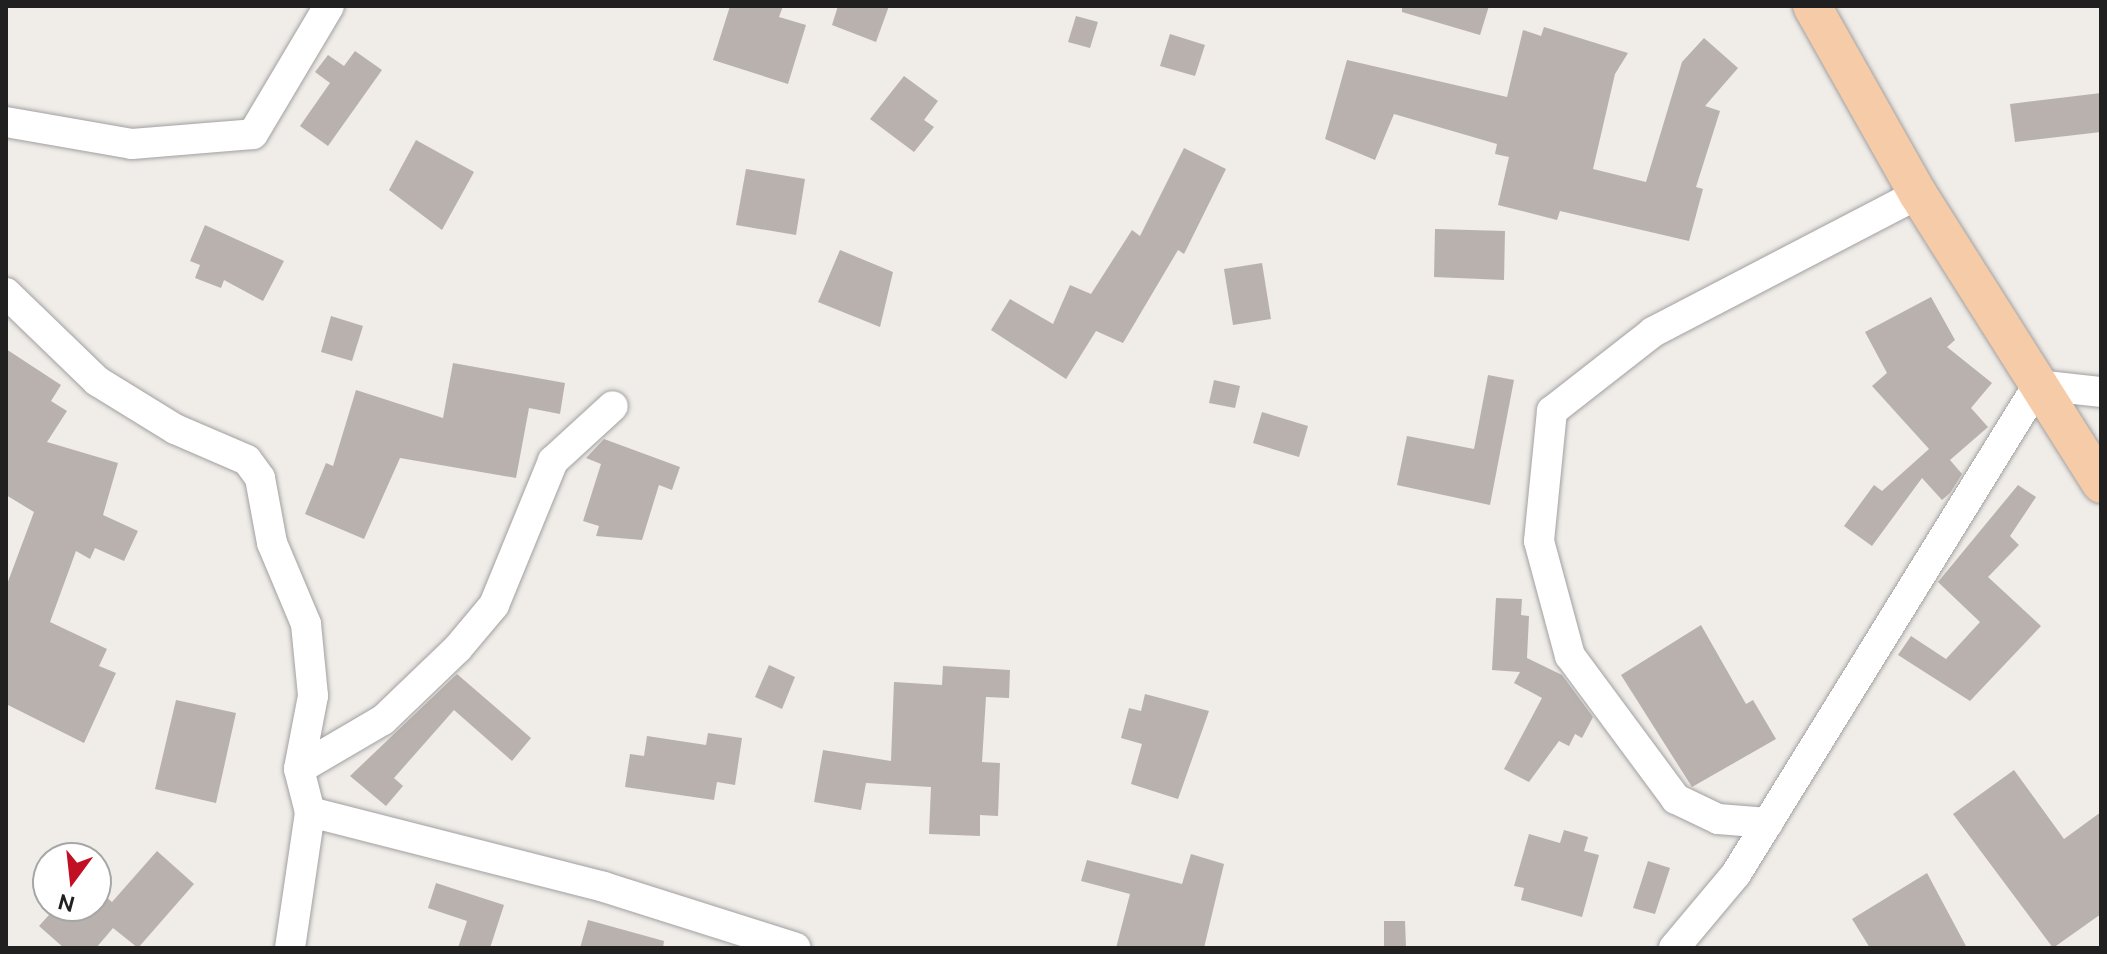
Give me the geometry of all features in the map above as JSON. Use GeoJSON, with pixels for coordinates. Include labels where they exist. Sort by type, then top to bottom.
{"type":"FeatureCollection","features":[{"type":"Feature","properties":{"kind":"main road"},"geometry":{"type":"LineString","coordinates":[[1812,6],[1918,194],[2101,484]]}},
{"type":"Feature","properties":{"kind":"street"},"geometry":{"type":"LineString","coordinates":[[6,122],[132,144],[253,134],[329,6]]}},
{"type":"Feature","properties":{"kind":"street"},"geometry":{"type":"LineString","coordinates":[[1768,823],[1718,819],[1676,799],[1601,689],[1570,656],[1539,541],[1552,411],[1653,332],[1918,194]]}},
{"type":"Feature","properties":{"kind":"street"},"geometry":{"type":"LineString","coordinates":[[6,293],[97,381],[175,429],[247,460],[260,478],[272,543],[306,624],[313,696],[299,769],[310,812],[290,948]]}},
{"type":"Feature","properties":{"kind":"street"},"geometry":{"type":"LineString","coordinates":[[1674,948],[1768,823],[2038,385],[2101,392]]}},
{"type":"Feature","properties":{"kind":"street"},"geometry":{"type":"LineString","coordinates":[[299,769],[383,720],[458,648],[494,605],[553,461],[613,406]]}},
{"type":"Feature","properties":{"kind":"street"},"geometry":{"type":"LineString","coordinates":[[310,812],[604,887],[796,948]]}},
{"type":"Feature","properties":{"kind":"building"},"geometry":{"type":"Polygon","coordinates":[[[730,6],[783,6],[779,17],[806,25],[788,84],[713,60],[730,6]]]}},
{"type":"Feature","properties":{"kind":"building"},"geometry":{"type":"Polygon","coordinates":[[[838,6],[889,6],[876,42],[832,25],[838,6]]]}},
{"type":"Feature","properties":{"kind":"building"},"geometry":{"type":"Polygon","coordinates":[[[1402,6],[1489,6],[1480,35],[1402,12],[1402,6]]]}},
{"type":"Feature","properties":{"kind":"building"},"geometry":{"type":"Polygon","coordinates":[[[1076,16],[1098,22],[1090,48],[1068,42],[1076,16]]]}},
{"type":"Feature","properties":{"kind":"building"},"geometry":{"type":"Polygon","coordinates":[[[1544,27],[1628,53],[1615,74],[1593,169],[1646,182],[1682,62],[1704,38],[1738,68],[1705,106],[1720,111],[1696,187],[1703,189],[1689,241],[1560,211],[1557,220],[1498,205],[1509,157],[1495,154],[1497,144],[1394,114],[1375,160],[1325,139],[1347,60],[1507,97],[1523,30],[1541,36],[1544,27]]]}},
{"type":"Feature","properties":{"kind":"building"},"geometry":{"type":"Polygon","coordinates":[[[1170,34],[1205,45],[1195,76],[1160,66],[1170,34]]]}},
{"type":"Feature","properties":{"kind":"building"},"geometry":{"type":"Polygon","coordinates":[[[355,51],[382,70],[328,146],[300,126],[330,83],[315,72],[328,55],[344,66],[355,51]]]}},
{"type":"Feature","properties":{"kind":"building"},"geometry":{"type":"Polygon","coordinates":[[[904,76],[938,101],[924,120],[934,127],[914,152],[870,119],[904,76]]]}},
{"type":"Feature","properties":{"kind":"building"},"geometry":{"type":"Polygon","coordinates":[[[2101,93],[2101,132],[2015,142],[2010,104],[2101,93]]]}},
{"type":"Feature","properties":{"kind":"building"},"geometry":{"type":"Polygon","coordinates":[[[416,140],[474,172],[442,230],[389,190],[416,140]]]}},
{"type":"Feature","properties":{"kind":"building"},"geometry":{"type":"Polygon","coordinates":[[[1184,148],[1226,169],[1184,254],[1178,250],[1123,343],[1096,331],[1066,379],[991,330],[1010,299],[1053,324],[1070,285],[1091,294],[1132,230],[1140,236],[1184,148]]]}},
{"type":"Feature","properties":{"kind":"building"},"geometry":{"type":"Polygon","coordinates":[[[746,169],[805,179],[796,235],[736,225],[746,169]]]}},
{"type":"Feature","properties":{"kind":"building"},"geometry":{"type":"Polygon","coordinates":[[[205,225],[284,261],[263,301],[224,280],[221,288],[195,278],[200,265],[190,261],[205,225]]]}},
{"type":"Feature","properties":{"kind":"building"},"geometry":{"type":"Polygon","coordinates":[[[1435,229],[1505,231],[1504,280],[1434,277],[1435,229]]]}},
{"type":"Feature","properties":{"kind":"building"},"geometry":{"type":"Polygon","coordinates":[[[840,250],[893,272],[880,327],[818,302],[840,250]]]}},
{"type":"Feature","properties":{"kind":"building"},"geometry":{"type":"Polygon","coordinates":[[[1262,263],[1271,319],[1233,325],[1224,269],[1262,263]]]}},
{"type":"Feature","properties":{"kind":"building"},"geometry":{"type":"Polygon","coordinates":[[[1931,297],[1955,340],[1947,347],[1992,383],[1971,408],[1988,427],[1950,460],[1962,474],[1950,493],[1942,500],[1922,478],[1872,546],[1844,526],[1874,485],[1882,491],[1929,449],[1872,386],[1887,373],[1865,332],[1931,297]]]}},
{"type":"Feature","properties":{"kind":"building"},"geometry":{"type":"Polygon","coordinates":[[[331,316],[363,326],[352,361],[321,352],[331,316]]]}},
{"type":"Feature","properties":{"kind":"building"},"geometry":{"type":"Polygon","coordinates":[[[6,349],[61,385],[51,401],[67,411],[47,442],[118,463],[103,515],[138,531],[124,561],[95,548],[90,559],[76,551],[50,622],[107,649],[99,666],[116,673],[84,743],[6,704],[6,587],[34,512],[6,495],[6,349]]]}},
{"type":"Feature","properties":{"kind":"building"},"geometry":{"type":"Polygon","coordinates":[[[453,363],[565,383],[560,414],[529,408],[516,478],[400,458],[364,539],[305,514],[326,463],[333,466],[356,390],[443,418],[453,363]]]}},
{"type":"Feature","properties":{"kind":"building"},"geometry":{"type":"Polygon","coordinates":[[[1488,375],[1514,380],[1490,505],[1397,485],[1407,436],[1474,449],[1488,375]]]}},
{"type":"Feature","properties":{"kind":"building"},"geometry":{"type":"Polygon","coordinates":[[[1214,380],[1240,386],[1235,408],[1209,403],[1214,380]]]}},
{"type":"Feature","properties":{"kind":"building"},"geometry":{"type":"Polygon","coordinates":[[[1262,412],[1308,426],[1299,457],[1253,443],[1262,412]]]}},
{"type":"Feature","properties":{"kind":"building"},"geometry":{"type":"Polygon","coordinates":[[[604,439],[680,467],[672,490],[659,485],[642,540],[596,536],[599,526],[583,521],[601,464],[586,458],[604,439]]]}},
{"type":"Feature","properties":{"kind":"building"},"geometry":{"type":"Polygon","coordinates":[[[2018,485],[2036,497],[2010,536],[2019,545],[1988,577],[2041,626],[1970,701],[1898,655],[1911,636],[1946,659],[1980,622],[1938,582],[2018,485]]]}},
{"type":"Feature","properties":{"kind":"building"},"geometry":{"type":"Polygon","coordinates":[[[1496,598],[1522,599],[1521,615],[1529,616],[1527,658],[1562,675],[1593,717],[1582,738],[1575,734],[1569,746],[1559,741],[1529,782],[1504,769],[1542,698],[1514,683],[1520,672],[1492,670],[1496,598]]]}},
{"type":"Feature","properties":{"kind":"building"},"geometry":{"type":"Polygon","coordinates":[[[1701,625],[1746,704],[1753,700],[1776,739],[1692,787],[1621,675],[1701,625]]]}},
{"type":"Feature","properties":{"kind":"building"},"geometry":{"type":"Polygon","coordinates":[[[769,665],[795,677],[782,709],[755,697],[769,665]]]}},
{"type":"Feature","properties":{"kind":"building"},"geometry":{"type":"Polygon","coordinates":[[[943,666],[1010,670],[1009,698],[986,697],[982,762],[1000,763],[998,816],[980,815],[980,836],[929,834],[931,787],[866,783],[861,810],[814,802],[823,750],[891,761],[894,682],[942,685],[943,666]]]}},
{"type":"Feature","properties":{"kind":"building"},"geometry":{"type":"Polygon","coordinates":[[[457,674],[531,738],[512,761],[454,710],[394,778],[403,786],[386,806],[350,776],[457,674]]]}},
{"type":"Feature","properties":{"kind":"building"},"geometry":{"type":"Polygon","coordinates":[[[1145,694],[1209,711],[1178,799],[1131,784],[1142,744],[1121,738],[1129,708],[1141,711],[1145,694]]]}},
{"type":"Feature","properties":{"kind":"building"},"geometry":{"type":"Polygon","coordinates":[[[176,700],[236,713],[216,803],[155,789],[176,700]]]}},
{"type":"Feature","properties":{"kind":"building"},"geometry":{"type":"Polygon","coordinates":[[[708,733],[742,738],[735,785],[717,782],[714,800],[625,787],[630,754],[644,756],[647,736],[706,745],[708,733]]]}},
{"type":"Feature","properties":{"kind":"building"},"geometry":{"type":"Polygon","coordinates":[[[2014,770],[2064,839],[2101,812],[2101,914],[2053,948],[1953,814],[2014,770]]]}},
{"type":"Feature","properties":{"kind":"building"},"geometry":{"type":"Polygon","coordinates":[[[1564,830],[1588,837],[1584,851],[1599,855],[1582,917],[1521,900],[1524,888],[1514,886],[1529,834],[1560,843],[1564,830]]]}},
{"type":"Feature","properties":{"kind":"building"},"geometry":{"type":"Polygon","coordinates":[[[157,851],[194,884],[138,948],[113,928],[96,948],[64,948],[39,926],[43,922],[112,922],[112,902],[157,851]]]}},
{"type":"Feature","properties":{"kind":"building"},"geometry":{"type":"Polygon","coordinates":[[[1191,854],[1224,864],[1204,948],[1116,948],[1130,894],[1081,881],[1087,860],[1182,884],[1191,854]]]}},
{"type":"Feature","properties":{"kind":"building"},"geometry":{"type":"Polygon","coordinates":[[[1648,861],[1670,868],[1655,914],[1633,908],[1648,861]]]}},
{"type":"Feature","properties":{"kind":"building"},"geometry":{"type":"Polygon","coordinates":[[[1927,873],[1967,948],[1870,948],[1852,919],[1927,873]]]}},
{"type":"Feature","properties":{"kind":"building"},"geometry":{"type":"Polygon","coordinates":[[[436,883],[504,905],[490,948],[458,948],[467,921],[428,908],[436,883]]]}},
{"type":"Feature","properties":{"kind":"building"},"geometry":{"type":"Polygon","coordinates":[[[588,920],[664,941],[663,948],[580,948],[588,920]]]}},
{"type":"Feature","properties":{"kind":"building"},"geometry":{"type":"Polygon","coordinates":[[[1384,921],[1405,921],[1406,947],[1384,947],[1384,921]]]}}]}
